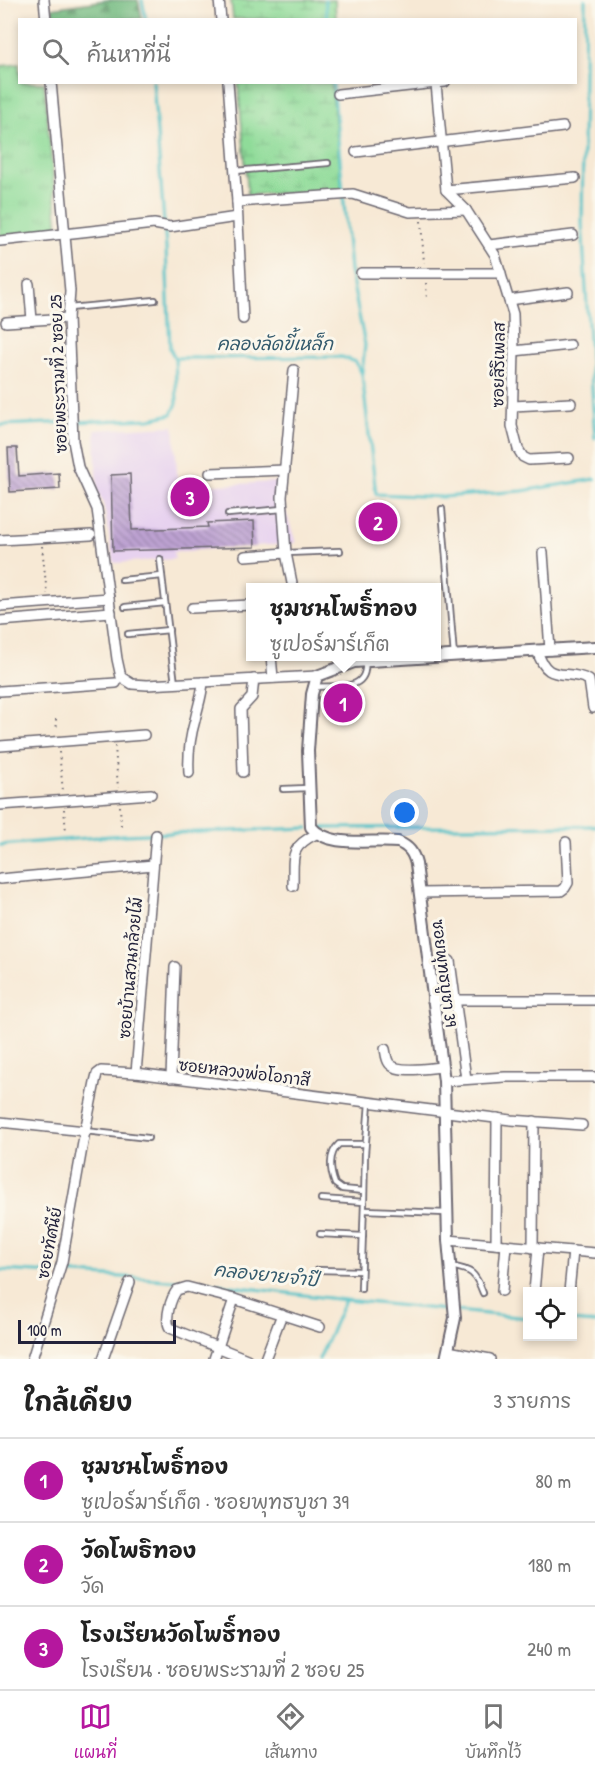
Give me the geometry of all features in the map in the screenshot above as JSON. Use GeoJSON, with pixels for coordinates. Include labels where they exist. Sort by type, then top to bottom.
{"type":"FeatureCollection","features":[{"type":"Feature","properties":{"kind":"street"},"geometry":{"type":"LineString","coordinates":[[44,0],[46,18]]}},
{"type":"Feature","properties":{"kind":"street"},"geometry":{"type":"LineString","coordinates":[[219,0],[221,18]]}},
{"type":"Feature","properties":{"kind":"street","name":"ซอยพระรามที่ 2 ซอย 25"},"geometry":{"type":"LineString","coordinates":[[51,84],[70,291],[73,441],[78,467],[97,509],[118,671],[121,677],[139,685],[273,678],[315,681]]}},
{"type":"Feature","properties":{"kind":"street"},"geometry":{"type":"LineString","coordinates":[[228,84],[243,319]]}},
{"type":"Feature","properties":{"kind":"street"},"geometry":{"type":"LineString","coordinates":[[338,94],[431,84]]}},
{"type":"Feature","properties":{"kind":"street"},"geometry":{"type":"LineString","coordinates":[[440,84],[446,190],[575,177]]}},
{"type":"Feature","properties":{"kind":"street"},"geometry":{"type":"LineString","coordinates":[[356,152],[563,127]]}},
{"type":"Feature","properties":{"kind":"street","name":"ซอยสิริเพลส"},"geometry":{"type":"LineString","coordinates":[[446,190],[466,210],[495,255],[513,314],[512,426],[518,449],[523,457],[529,460],[569,458]]}},
{"type":"Feature","properties":{"kind":"street"},"geometry":{"type":"LineString","coordinates":[[237,202],[353,194],[410,212],[466,210]]}},
{"type":"Feature","properties":{"kind":"street"},"geometry":{"type":"LineString","coordinates":[[0,241],[154,224],[170,227],[237,217]]}},
{"type":"Feature","properties":{"kind":"street"},"geometry":{"type":"LineString","coordinates":[[489,244],[573,235]]}},
{"type":"Feature","properties":{"kind":"street"},"geometry":{"type":"LineString","coordinates":[[362,273],[501,273]]}},
{"type":"Feature","properties":{"kind":"street"},"geometry":{"type":"LineString","coordinates":[[29,284],[32,320]]}},
{"type":"Feature","properties":{"kind":"street"},"geometry":{"type":"LineString","coordinates":[[509,300],[568,292]]}},
{"type":"Feature","properties":{"kind":"street"},"geometry":{"type":"LineString","coordinates":[[6,322],[69,313]]}},
{"type":"Feature","properties":{"kind":"street"},"geometry":{"type":"LineString","coordinates":[[514,351],[570,345]]}},
{"type":"Feature","properties":{"kind":"street"},"geometry":{"type":"LineString","coordinates":[[292,583],[286,553],[282,509],[294,370]]}},
{"type":"Feature","properties":{"kind":"street"},"geometry":{"type":"LineString","coordinates":[[513,406],[572,403]]}},
{"type":"Feature","properties":{"kind":"street"},"geometry":{"type":"LineString","coordinates":[[210,473],[285,470]]}},
{"type":"Feature","properties":{"kind":"street"},"geometry":{"type":"LineString","coordinates":[[0,540],[91,535]]}},
{"type":"Feature","properties":{"kind":"street"},"geometry":{"type":"LineString","coordinates":[[543,552],[550,650]]}},
{"type":"Feature","properties":{"kind":"street"},"geometry":{"type":"LineString","coordinates":[[245,556],[286,553]]}},
{"type":"Feature","properties":{"kind":"street"},"geometry":{"type":"LineString","coordinates":[[0,606],[109,598]]}},
{"type":"Feature","properties":{"kind":"street"},"geometry":{"type":"LineString","coordinates":[[48,603],[50,617]]}},
{"type":"Feature","properties":{"kind":"street"},"geometry":{"type":"LineString","coordinates":[[192,608],[246,605]]}},
{"type":"Feature","properties":{"kind":"street"},"geometry":{"type":"LineString","coordinates":[[0,621],[111,612]]}},
{"type":"Feature","properties":{"kind":"street"},"geometry":{"type":"LineString","coordinates":[[441,657],[593,647]]}},
{"type":"Feature","properties":{"kind":"street"},"geometry":{"type":"LineString","coordinates":[[537,650],[544,668],[551,672],[589,680],[593,708]]}},
{"type":"Feature","properties":{"kind":"street"},"geometry":{"type":"LineString","coordinates":[[271,661],[273,678]]}},
{"type":"Feature","properties":{"kind":"street"},"geometry":{"type":"LineString","coordinates":[[293,886],[294,853],[300,843],[316,834],[309,820],[308,788],[308,751],[315,681],[365,661]]}},
{"type":"Feature","properties":{"kind":"street"},"geometry":{"type":"LineString","coordinates":[[243,772],[241,709],[252,697],[254,679]]}},
{"type":"Feature","properties":{"kind":"street"},"geometry":{"type":"LineString","coordinates":[[189,773],[188,759],[195,719],[202,699],[203,682]]}},
{"type":"Feature","properties":{"kind":"street"},"geometry":{"type":"LineString","coordinates":[[0,691],[116,683]]}},
{"type":"Feature","properties":{"kind":"street"},"geometry":{"type":"LineString","coordinates":[[0,746],[144,735]]}},
{"type":"Feature","properties":{"kind":"street"},"geometry":{"type":"LineString","coordinates":[[0,805],[151,794]]}},
{"type":"Feature","properties":{"kind":"street","name":"ซอยพุทธบูชา 39"},"geometry":{"type":"LineString","coordinates":[[316,834],[332,840],[398,842],[406,846],[413,854],[416,864],[446,1111],[448,1240],[455,1318],[447,1355]]}},
{"type":"Feature","properties":{"kind":"street","name":"ซอยบ้านสวนกล้วยไม้"},"geometry":{"type":"LineString","coordinates":[[136,1073],[156,835]]}},
{"type":"Feature","properties":{"kind":"street"},"geometry":{"type":"LineString","coordinates":[[420,893],[561,891],[568,883],[566,842]]}},
{"type":"Feature","properties":{"kind":"street"},"geometry":{"type":"LineString","coordinates":[[0,879],[153,866]]}},
{"type":"Feature","properties":{"kind":"street"},"geometry":{"type":"LineString","coordinates":[[450,961],[466,1079]]}},
{"type":"Feature","properties":{"kind":"street"},"geometry":{"type":"LineString","coordinates":[[171,1078],[175,967]]}},
{"type":"Feature","properties":{"kind":"street"},"geometry":{"type":"LineString","coordinates":[[432,1000],[595,1000]]}},
{"type":"Feature","properties":{"kind":"street"},"geometry":{"type":"LineString","coordinates":[[385,1049],[389,1065],[394,1068],[401,1070],[442,1067]]}},
{"type":"Feature","properties":{"kind":"street","name":"ซอยหลวงพ่อโอภาสี"},"geometry":{"type":"LineString","coordinates":[[85,1131],[97,1074],[107,1070],[497,1118],[582,1125]]}},
{"type":"Feature","properties":{"kind":"street"},"geometry":{"type":"LineString","coordinates":[[444,1081],[505,1077],[595,1077]]}},
{"type":"Feature","properties":{"kind":"street"},"geometry":{"type":"LineString","coordinates":[[497,1118],[502,1291]]}},
{"type":"Feature","properties":{"kind":"street"},"geometry":{"type":"LineString","coordinates":[[534,1121],[534,1287]]}},
{"type":"Feature","properties":{"kind":"street"},"geometry":{"type":"LineString","coordinates":[[0,1122],[85,1131]]}},
{"type":"Feature","properties":{"kind":"street","name":"ซอยทัศนีย์"},"geometry":{"type":"LineString","coordinates":[[32,1359],[62,1262],[85,1131]]}},
{"type":"Feature","properties":{"kind":"street"},"geometry":{"type":"LineString","coordinates":[[448,1240],[595,1253]]}},
{"type":"Feature","properties":{"kind":"street"},"geometry":{"type":"LineString","coordinates":[[569,1287],[573,1251]]}},
{"type":"Feature","properties":{"kind":"street"},"geometry":{"type":"LineString","coordinates":[[103,1359],[130,1282]]}},
{"type":"Feature","properties":{"kind":"street"},"geometry":{"type":"LineString","coordinates":[[247,1359],[170,1328],[167,1321],[174,1293],[187,1287],[234,1299],[320,1327]]}},
{"type":"Feature","properties":{"kind":"street"},"geometry":{"type":"LineString","coordinates":[[214,1359],[234,1299]]}},
{"type":"Feature","properties":{"kind":"street"},"geometry":{"type":"LineString","coordinates":[[265,1359],[282,1314]]}},
{"type":"Feature","properties":{"kind":"street"},"geometry":{"type":"LineString","coordinates":[[447,1355],[490,1359]]}},
{"type":"Feature","properties":{"kind":"lane"},"geometry":{"type":"LineString","coordinates":[[235,171],[328,163]]}},
{"type":"Feature","properties":{"kind":"lane"},"geometry":{"type":"LineString","coordinates":[[69,313],[155,300]]}},
{"type":"Feature","properties":{"kind":"lane"},"geometry":{"type":"LineString","coordinates":[[228,514],[282,509]]}},
{"type":"Feature","properties":{"kind":"lane"},"geometry":{"type":"LineString","coordinates":[[442,509],[454,656]]}},
{"type":"Feature","properties":{"kind":"lane"},"geometry":{"type":"LineString","coordinates":[[286,553],[340,551]]}},
{"type":"Feature","properties":{"kind":"lane"},"geometry":{"type":"LineString","coordinates":[[160,560],[175,684]]}},
{"type":"Feature","properties":{"kind":"lane"},"geometry":{"type":"LineString","coordinates":[[122,580],[162,576]]}},
{"type":"Feature","properties":{"kind":"lane"},"geometry":{"type":"LineString","coordinates":[[125,607],[165,603]]}},
{"type":"Feature","properties":{"kind":"lane"},"geometry":{"type":"LineString","coordinates":[[128,634],[169,630]]}},
{"type":"Feature","properties":{"kind":"lane"},"geometry":{"type":"LineString","coordinates":[[315,681],[356,684],[365,674],[367,661]]}},
{"type":"Feature","properties":{"kind":"lane"},"geometry":{"type":"LineString","coordinates":[[283,789],[308,788]]}},
{"type":"Feature","properties":{"kind":"lane"},"geometry":{"type":"LineString","coordinates":[[361,1289],[365,1210],[365,1144],[369,1102]]}},
{"type":"Feature","properties":{"kind":"lane"},"geometry":{"type":"LineString","coordinates":[[85,1131],[148,1138]]}},
{"type":"Feature","properties":{"kind":"lane"},"geometry":{"type":"LineString","coordinates":[[364,1191],[342,1189],[335,1184],[331,1171],[331,1160],[334,1148],[339,1144],[365,1144]]}},
{"type":"Feature","properties":{"kind":"lane"},"geometry":{"type":"LineString","coordinates":[[321,1199],[364,1202]]}},
{"type":"Feature","properties":{"kind":"lane"},"geometry":{"type":"LineString","coordinates":[[365,1210],[448,1213]]}},
{"type":"Feature","properties":{"kind":"lane"},"geometry":{"type":"LineString","coordinates":[[320,1234],[363,1236]]}},
{"type":"Feature","properties":{"kind":"lane"},"geometry":{"type":"LineString","coordinates":[[450,1266],[474,1273],[483,1293]]}},
{"type":"Feature","properties":{"kind":"lane"},"geometry":{"type":"LineString","coordinates":[[318,1270],[361,1271]]}},
{"type":"Feature","properties":{"kind":"path"},"geometry":{"type":"LineString","coordinates":[[420,212],[428,301]]}},
{"type":"Feature","properties":{"kind":"path"},"geometry":{"type":"LineString","coordinates":[[41,538],[48,603]]}},
{"type":"Feature","properties":{"kind":"path"},"geometry":{"type":"LineString","coordinates":[[56,719],[66,832]]}},
{"type":"Feature","properties":{"kind":"path"},"geometry":{"type":"LineString","coordinates":[[114,738],[121,826]]}},
{"type":"Feature","properties":{"kind":"shaded area"},"geometry":{"type":"Polygon","coordinates":[[[174,426],[178,487],[276,482],[296,543],[173,552],[175,559],[114,563],[103,502],[97,491],[95,430],[174,426]]]}},
{"type":"Feature","properties":{"kind":"green space"},"geometry":{"type":"Polygon","coordinates":[[[108,0],[138,0],[142,18],[54,18],[52,8],[108,0]]]}},
{"type":"Feature","properties":{"kind":"green space"},"geometry":{"type":"Polygon","coordinates":[[[231,0],[335,0],[336,18],[233,18],[231,0]]]}},
{"type":"Feature","properties":{"kind":"green space"},"geometry":{"type":"Polygon","coordinates":[[[18,64],[18,84],[44,84],[58,229],[0,236],[0,66],[18,64]]]}},
{"type":"Feature","properties":{"kind":"green space"},"geometry":{"type":"Polygon","coordinates":[[[238,84],[331,84],[343,190],[248,195],[238,84]]]}},
{"type":"Feature","properties":{"kind":"building"},"geometry":{"type":"Polygon","coordinates":[[[8,448],[17,448],[19,476],[59,473],[60,489],[10,492],[8,448]]]}},
{"type":"Feature","properties":{"kind":"building"},"geometry":{"type":"Polygon","coordinates":[[[130,474],[132,530],[208,527],[207,523],[254,521],[255,547],[113,551],[111,475],[130,474]]]}},
{"type":"Feature","properties":{"kind":"waterway"},"geometry":{"type":"LineString","coordinates":[[142,0],[146,18]]}},
{"type":"Feature","properties":{"kind":"waterway"},"geometry":{"type":"LineString","coordinates":[[325,0],[327,18]]}},
{"type":"Feature","properties":{"kind":"waterway"},"geometry":{"type":"LineString","coordinates":[[585,0],[582,223],[595,438]]}},
{"type":"Feature","properties":{"kind":"waterway"},"geometry":{"type":"LineString","coordinates":[[153,84],[166,248],[170,349],[175,358]]}},
{"type":"Feature","properties":{"kind":"waterway"},"geometry":{"type":"LineString","coordinates":[[333,84],[350,270],[365,345],[362,372]]}},
{"type":"Feature","properties":{"kind":"waterway","name":"คลองลัดขี้เหล็ก"},"geometry":{"type":"LineString","coordinates":[[0,425],[150,419],[172,414],[177,403],[175,358],[342,357],[356,362],[362,374],[376,494],[442,497],[522,491],[595,479]]}},
{"type":"Feature","properties":{"kind":"waterway"},"geometry":{"type":"LineString","coordinates":[[318,828],[595,826]]}},
{"type":"Feature","properties":{"kind":"waterway"},"geometry":{"type":"LineString","coordinates":[[0,845],[123,835],[308,828]]}},
{"type":"Feature","properties":{"kind":"waterway","name":"คลองยายจำปี"},"geometry":{"type":"LineString","coordinates":[[0,1270],[55,1273]]}},
{"type":"Feature","properties":{"kind":"waterway","name":"คลองยายจำปี"},"geometry":{"type":"LineString","coordinates":[[62,1273],[199,1282],[345,1300],[523,1318]]}},
{"type":"Feature","properties":{"kind":"waterway"},"geometry":{"type":"LineString","coordinates":[[319,1359],[345,1300]]}},
{"type":"Feature","properties":{"kind":"waterway","name":"คลองยายจำปี"},"geometry":{"type":"LineString","coordinates":[[577,1321],[595,1323]]}},
{"type":"Feature","properties":{"kind":"place","name":"โรงเรียนวัดโพธิ์ทอง"},"geometry":{"type":"Point","coordinates":[190,497]}},
{"type":"Feature","properties":{"kind":"place","name":"วัดโพธิทอง"},"geometry":{"type":"Point","coordinates":[378,522]}},
{"type":"Feature","properties":{"kind":"place","name":"ชุมชนโพธิ์ทอง"},"geometry":{"type":"Point","coordinates":[343,703]}}]}
